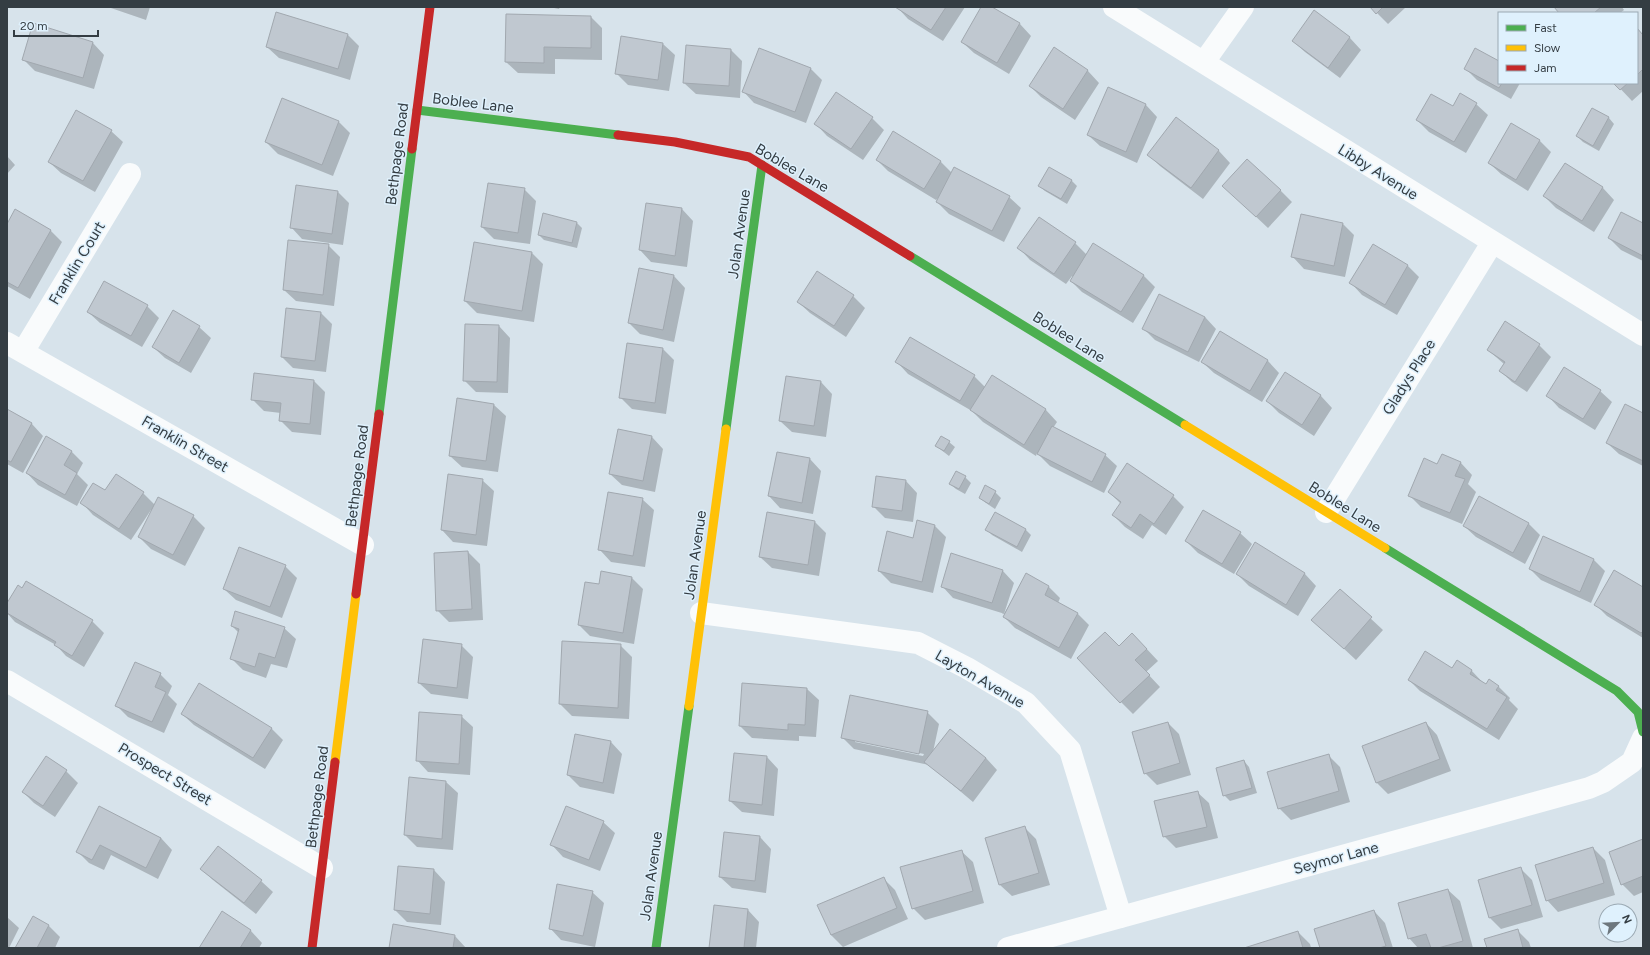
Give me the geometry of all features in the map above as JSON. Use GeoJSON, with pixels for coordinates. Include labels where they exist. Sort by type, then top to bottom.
{"type":"FeatureCollection","features":[{"type":"Feature","properties":{"kind":"street","name":"Bethpage Road"},"geometry":{"type":"LineString","coordinates":[[312,948],[430,7]]}},
{"type":"Feature","properties":{"kind":"street","name":"Libby Avenue"},"geometry":{"type":"LineString","coordinates":[[1114,7],[1492,243],[1643,335]]}},
{"type":"Feature","properties":{"kind":"street"},"geometry":{"type":"LineString","coordinates":[[1204,62],[1243,7]]}},
{"type":"Feature","properties":{"kind":"street","name":"Boblee Lane"},"geometry":{"type":"LineString","coordinates":[[417,110],[676,142],[749,157],[1617,691],[1638,712],[1643,732]]}},
{"type":"Feature","properties":{"kind":"street","name":"Jolan Avenue"},"geometry":{"type":"LineString","coordinates":[[656,948],[762,165]]}},
{"type":"Feature","properties":{"kind":"street","name":"Franklin Court"},"geometry":{"type":"LineString","coordinates":[[15,348],[130,174]]}},
{"type":"Feature","properties":{"kind":"street","name":"Gladys Place"},"geometry":{"type":"LineString","coordinates":[[1326,512],[1492,243]]}},
{"type":"Feature","properties":{"kind":"street","name":"Franklin Street"},"geometry":{"type":"LineString","coordinates":[[15,348],[363,545]]}},
{"type":"Feature","properties":{"kind":"street","name":"Layton Avenue"},"geometry":{"type":"LineString","coordinates":[[701,613],[918,643],[967,668],[1026,703],[1070,750],[1121,917]]}},
{"type":"Feature","properties":{"kind":"street","name":"Prospect Street"},"geometry":{"type":"LineString","coordinates":[[7,681],[322,868]]}},
{"type":"Feature","properties":{"kind":"street","name":"Seymor Lane"},"geometry":{"type":"LineString","coordinates":[[1008,948],[1589,788],[1603,782],[1632,762],[1643,738]]}},
{"type":"Feature","properties":{"kind":"building"},"geometry":{"type":"Polygon","coordinates":[[[895,7],[946,7],[931,30],[895,7]]]}},
{"type":"Feature","properties":{"kind":"building"},"geometry":{"type":"Polygon","coordinates":[[[981,7],[992,7],[1020,23],[997,63],[961,42],[981,7]]]}},
{"type":"Feature","properties":{"kind":"building"},"geometry":{"type":"Polygon","coordinates":[[[1370,7],[1383,7],[1376,14],[1370,7]]]}},
{"type":"Feature","properties":{"kind":"building"},"geometry":{"type":"Polygon","coordinates":[[[1554,7],[1601,7],[1595,12],[1558,12],[1554,7]]]}},
{"type":"Feature","properties":{"kind":"building"},"geometry":{"type":"Polygon","coordinates":[[[1314,10],[1350,37],[1328,68],[1292,41],[1314,10]]]}},
{"type":"Feature","properties":{"kind":"building"},"geometry":{"type":"Polygon","coordinates":[[[276,12],[348,34],[338,69],[266,47],[276,12]]]}},
{"type":"Feature","properties":{"kind":"building"},"geometry":{"type":"Polygon","coordinates":[[[506,14],[591,16],[591,48],[544,47],[544,63],[505,62],[506,14]]]}},
{"type":"Feature","properties":{"kind":"building"},"geometry":{"type":"Polygon","coordinates":[[[33,23],[93,42],[83,78],[22,60],[33,23]]]}},
{"type":"Feature","properties":{"kind":"building"},"geometry":{"type":"Polygon","coordinates":[[[1638,29],[1643,35],[1643,69],[1638,74],[1638,29]]]}},
{"type":"Feature","properties":{"kind":"building"},"geometry":{"type":"Polygon","coordinates":[[[621,36],[663,43],[658,80],[615,74],[621,36]]]}},
{"type":"Feature","properties":{"kind":"building"},"geometry":{"type":"Polygon","coordinates":[[[686,45],[731,49],[729,86],[683,83],[686,45]]]}},
{"type":"Feature","properties":{"kind":"building"},"geometry":{"type":"Polygon","coordinates":[[[1054,47],[1088,70],[1063,109],[1029,86],[1054,47]]]}},
{"type":"Feature","properties":{"kind":"building"},"geometry":{"type":"Polygon","coordinates":[[[759,48],[811,68],[795,112],[742,92],[759,48]]]}},
{"type":"Feature","properties":{"kind":"building"},"geometry":{"type":"Polygon","coordinates":[[[1475,48],[1498,60],[1498,84],[1501,84],[1499,88],[1464,69],[1475,48]]]}},
{"type":"Feature","properties":{"kind":"building"},"geometry":{"type":"Polygon","coordinates":[[[1614,84],[1627,84],[1620,90],[1614,84]]]}},
{"type":"Feature","properties":{"kind":"building"},"geometry":{"type":"Polygon","coordinates":[[[1108,87],[1146,104],[1126,152],[1087,135],[1108,87]]]}},
{"type":"Feature","properties":{"kind":"building"},"geometry":{"type":"Polygon","coordinates":[[[836,92],[873,117],[851,149],[814,124],[836,92]]]}},
{"type":"Feature","properties":{"kind":"building"},"geometry":{"type":"Polygon","coordinates":[[[1460,93],[1477,103],[1454,142],[1416,120],[1431,94],[1453,106],[1460,93]]]}},
{"type":"Feature","properties":{"kind":"building"},"geometry":{"type":"Polygon","coordinates":[[[282,98],[339,121],[322,165],[265,142],[282,98]]]}},
{"type":"Feature","properties":{"kind":"building"},"geometry":{"type":"Polygon","coordinates":[[[1592,108],[1609,117],[1593,146],[1576,136],[1592,108]]]}},
{"type":"Feature","properties":{"kind":"building"},"geometry":{"type":"Polygon","coordinates":[[[76,110],[112,130],[83,181],[48,162],[76,110]]]}},
{"type":"Feature","properties":{"kind":"building"},"geometry":{"type":"Polygon","coordinates":[[[1176,117],[1219,150],[1191,188],[1147,155],[1176,117]]]}},
{"type":"Feature","properties":{"kind":"building"},"geometry":{"type":"Polygon","coordinates":[[[1511,123],[1540,140],[1516,180],[1488,163],[1511,123]]]}},
{"type":"Feature","properties":{"kind":"building"},"geometry":{"type":"Polygon","coordinates":[[[893,131],[941,161],[924,189],[876,160],[893,131]]]}},
{"type":"Feature","properties":{"kind":"building"},"geometry":{"type":"Polygon","coordinates":[[[1247,159],[1281,190],[1256,217],[1222,186],[1247,159]]]}},
{"type":"Feature","properties":{"kind":"building"},"geometry":{"type":"Polygon","coordinates":[[[1565,163],[1603,187],[1582,221],[1543,196],[1565,163]]]}},
{"type":"Feature","properties":{"kind":"building"},"geometry":{"type":"Polygon","coordinates":[[[954,167],[1010,196],[992,231],[936,202],[954,167]]]}},
{"type":"Feature","properties":{"kind":"building"},"geometry":{"type":"Polygon","coordinates":[[[1049,167],[1072,180],[1061,199],[1038,186],[1049,167]]]}},
{"type":"Feature","properties":{"kind":"building"},"geometry":{"type":"Polygon","coordinates":[[[488,183],[525,188],[518,233],[481,227],[488,183]]]}},
{"type":"Feature","properties":{"kind":"building"},"geometry":{"type":"Polygon","coordinates":[[[296,185],[338,191],[332,234],[290,228],[296,185]]]}},
{"type":"Feature","properties":{"kind":"building"},"geometry":{"type":"Polygon","coordinates":[[[646,203],[682,208],[675,256],[639,250],[646,203]]]}},
{"type":"Feature","properties":{"kind":"building"},"geometry":{"type":"Polygon","coordinates":[[[15,209],[51,230],[18,288],[7,282],[7,224],[15,209]]]}},
{"type":"Feature","properties":{"kind":"building"},"geometry":{"type":"Polygon","coordinates":[[[1621,212],[1643,223],[1643,256],[1608,238],[1621,212]]]}},
{"type":"Feature","properties":{"kind":"building"},"geometry":{"type":"Polygon","coordinates":[[[543,213],[577,222],[572,243],[538,235],[543,213]]]}},
{"type":"Feature","properties":{"kind":"building"},"geometry":{"type":"Polygon","coordinates":[[[1301,214],[1343,223],[1334,266],[1291,257],[1301,214]]]}},
{"type":"Feature","properties":{"kind":"building"},"geometry":{"type":"Polygon","coordinates":[[[1039,217],[1076,242],[1054,274],[1017,248],[1039,217]]]}},
{"type":"Feature","properties":{"kind":"building"},"geometry":{"type":"Polygon","coordinates":[[[288,240],[329,244],[323,295],[283,290],[288,240]]]}},
{"type":"Feature","properties":{"kind":"building"},"geometry":{"type":"Polygon","coordinates":[[[474,242],[532,252],[522,311],[464,301],[474,242]]]}},
{"type":"Feature","properties":{"kind":"building"},"geometry":{"type":"Polygon","coordinates":[[[1093,243],[1144,275],[1121,312],[1070,281],[1093,243]]]}},
{"type":"Feature","properties":{"kind":"building"},"geometry":{"type":"Polygon","coordinates":[[[1373,244],[1408,265],[1385,305],[1349,283],[1373,244]]]}},
{"type":"Feature","properties":{"kind":"building"},"geometry":{"type":"Polygon","coordinates":[[[639,268],[674,275],[663,330],[628,323],[639,268]]]}},
{"type":"Feature","properties":{"kind":"building"},"geometry":{"type":"Polygon","coordinates":[[[817,271],[854,295],[834,326],[797,302],[817,271]]]}},
{"type":"Feature","properties":{"kind":"building"},"geometry":{"type":"Polygon","coordinates":[[[104,281],[148,305],[131,336],[87,312],[104,281]]]}},
{"type":"Feature","properties":{"kind":"building"},"geometry":{"type":"Polygon","coordinates":[[[1159,294],[1205,317],[1188,352],[1142,329],[1159,294]]]}},
{"type":"Feature","properties":{"kind":"building"},"geometry":{"type":"Polygon","coordinates":[[[286,308],[321,312],[315,361],[281,357],[286,308]]]}},
{"type":"Feature","properties":{"kind":"building"},"geometry":{"type":"Polygon","coordinates":[[[173,310],[200,326],[179,363],[152,347],[173,310]]]}},
{"type":"Feature","properties":{"kind":"building"},"geometry":{"type":"Polygon","coordinates":[[[1505,321],[1540,344],[1515,382],[1499,371],[1505,362],[1487,350],[1505,321]]]}},
{"type":"Feature","properties":{"kind":"building"},"geometry":{"type":"Polygon","coordinates":[[[465,324],[499,325],[497,382],[463,381],[465,324]]]}},
{"type":"Feature","properties":{"kind":"building"},"geometry":{"type":"Polygon","coordinates":[[[1220,331],[1268,360],[1250,391],[1201,362],[1220,331]]]}},
{"type":"Feature","properties":{"kind":"building"},"geometry":{"type":"Polygon","coordinates":[[[910,337],[975,375],[960,401],[895,362],[910,337]]]}},
{"type":"Feature","properties":{"kind":"building"},"geometry":{"type":"Polygon","coordinates":[[[627,343],[663,348],[655,403],[619,398],[627,343]]]}},
{"type":"Feature","properties":{"kind":"building"},"geometry":{"type":"Polygon","coordinates":[[[1564,367],[1601,390],[1583,419],[1546,396],[1564,367]]]}},
{"type":"Feature","properties":{"kind":"building"},"geometry":{"type":"Polygon","coordinates":[[[1285,372],[1321,395],[1302,425],[1266,401],[1285,372]]]}},
{"type":"Feature","properties":{"kind":"building"},"geometry":{"type":"Polygon","coordinates":[[[254,373],[314,380],[310,424],[279,421],[281,403],[251,400],[254,373]]]}},
{"type":"Feature","properties":{"kind":"building"},"geometry":{"type":"Polygon","coordinates":[[[992,375],[1046,409],[1024,445],[970,410],[992,375]]]}},
{"type":"Feature","properties":{"kind":"building"},"geometry":{"type":"Polygon","coordinates":[[[786,376],[821,381],[814,426],[779,421],[786,376]]]}},
{"type":"Feature","properties":{"kind":"building"},"geometry":{"type":"Polygon","coordinates":[[[457,398],[494,404],[486,461],[449,456],[457,398]]]}},
{"type":"Feature","properties":{"kind":"building"},"geometry":{"type":"Polygon","coordinates":[[[1625,404],[1643,413],[1643,461],[1606,443],[1625,404]]]}},
{"type":"Feature","properties":{"kind":"building"},"geometry":{"type":"Polygon","coordinates":[[[7,409],[32,423],[11,462],[7,460],[7,409]]]}},
{"type":"Feature","properties":{"kind":"building"},"geometry":{"type":"Polygon","coordinates":[[[1052,426],[1106,454],[1092,482],[1037,454],[1052,426]]]}},
{"type":"Feature","properties":{"kind":"building"},"geometry":{"type":"Polygon","coordinates":[[[618,429],[652,436],[643,481],[609,474],[618,429]]]}},
{"type":"Feature","properties":{"kind":"building"},"geometry":{"type":"Polygon","coordinates":[[[46,436],[72,451],[64,465],[77,473],[65,495],[26,473],[46,436]]]}},
{"type":"Feature","properties":{"kind":"building"},"geometry":{"type":"Polygon","coordinates":[[[941,436],[950,441],[944,451],[935,446],[941,436]]]}},
{"type":"Feature","properties":{"kind":"building"},"geometry":{"type":"Polygon","coordinates":[[[777,452],[810,458],[802,503],[768,496],[777,452]]]}},
{"type":"Feature","properties":{"kind":"building"},"geometry":{"type":"Polygon","coordinates":[[[1442,454],[1461,462],[1455,476],[1465,479],[1450,513],[1408,496],[1424,458],[1437,464],[1442,454]]]}},
{"type":"Feature","properties":{"kind":"building"},"geometry":{"type":"Polygon","coordinates":[[[1127,463],[1174,495],[1154,524],[1140,514],[1131,528],[1112,515],[1121,502],[1108,492],[1127,463]]]}},
{"type":"Feature","properties":{"kind":"building"},"geometry":{"type":"Polygon","coordinates":[[[956,471],[966,476],[959,489],[949,484],[956,471]]]}},
{"type":"Feature","properties":{"kind":"building"},"geometry":{"type":"Polygon","coordinates":[[[116,474],[144,492],[119,529],[80,503],[93,483],[105,490],[116,474]]]}},
{"type":"Feature","properties":{"kind":"building"},"geometry":{"type":"Polygon","coordinates":[[[448,474],[483,479],[476,535],[441,530],[448,474]]]}},
{"type":"Feature","properties":{"kind":"building"},"geometry":{"type":"Polygon","coordinates":[[[876,476],[906,480],[902,511],[872,507],[876,476]]]}},
{"type":"Feature","properties":{"kind":"building"},"geometry":{"type":"Polygon","coordinates":[[[985,485],[996,491],[989,504],[979,498],[985,485]]]}},
{"type":"Feature","properties":{"kind":"building"},"geometry":{"type":"Polygon","coordinates":[[[608,492],[643,498],[633,556],[598,550],[608,492]]]}},
{"type":"Feature","properties":{"kind":"building"},"geometry":{"type":"Polygon","coordinates":[[[1479,496],[1529,523],[1513,553],[1463,526],[1479,496]]]}},
{"type":"Feature","properties":{"kind":"building"},"geometry":{"type":"Polygon","coordinates":[[[158,497],[194,515],[173,555],[138,537],[158,497]]]}},
{"type":"Feature","properties":{"kind":"building"},"geometry":{"type":"Polygon","coordinates":[[[1203,510],[1241,532],[1222,564],[1185,541],[1203,510]]]}},
{"type":"Feature","properties":{"kind":"building"},"geometry":{"type":"Polygon","coordinates":[[[767,512],[815,521],[808,565],[759,557],[767,512]]]}},
{"type":"Feature","properties":{"kind":"building"},"geometry":{"type":"Polygon","coordinates":[[[995,512],[1026,529],[1017,547],[985,530],[995,512]]]}},
{"type":"Feature","properties":{"kind":"building"},"geometry":{"type":"Polygon","coordinates":[[[917,520],[935,525],[922,582],[878,571],[887,531],[913,538],[917,520]]]}},
{"type":"Feature","properties":{"kind":"building"},"geometry":{"type":"Polygon","coordinates":[[[1543,536],[1594,559],[1580,592],[1529,569],[1543,536]]]}},
{"type":"Feature","properties":{"kind":"building"},"geometry":{"type":"Polygon","coordinates":[[[1255,542],[1305,573],[1286,605],[1236,574],[1255,542]]]}},
{"type":"Feature","properties":{"kind":"building"},"geometry":{"type":"Polygon","coordinates":[[[239,547],[286,565],[270,607],[223,589],[239,547]]]}},
{"type":"Feature","properties":{"kind":"building"},"geometry":{"type":"Polygon","coordinates":[[[468,551],[472,609],[436,611],[434,553],[468,551]]]}},
{"type":"Feature","properties":{"kind":"building"},"geometry":{"type":"Polygon","coordinates":[[[951,553],[1003,570],[992,603],[941,587],[951,553]]]}},
{"type":"Feature","properties":{"kind":"building"},"geometry":{"type":"Polygon","coordinates":[[[1614,570],[1643,587],[1643,631],[1641,633],[1594,605],[1614,570]]]}},
{"type":"Feature","properties":{"kind":"building"},"geometry":{"type":"Polygon","coordinates":[[[601,571],[632,577],[623,633],[578,625],[585,582],[599,584],[601,571]]]}},
{"type":"Feature","properties":{"kind":"building"},"geometry":{"type":"Polygon","coordinates":[[[1026,573],[1049,586],[1045,595],[1078,613],[1059,648],[1003,617],[1026,573]]]}},
{"type":"Feature","properties":{"kind":"building"},"geometry":{"type":"Polygon","coordinates":[[[26,581],[93,620],[72,656],[54,645],[56,642],[7,613],[7,603],[18,585],[22,588],[26,581]]]}},
{"type":"Feature","properties":{"kind":"building"},"geometry":{"type":"Polygon","coordinates":[[[1340,589],[1372,617],[1344,649],[1311,620],[1340,589]]]}},
{"type":"Feature","properties":{"kind":"building"},"geometry":{"type":"Polygon","coordinates":[[[235,611],[285,627],[275,658],[259,653],[255,667],[230,659],[239,629],[231,626],[235,611]]]}},
{"type":"Feature","properties":{"kind":"building"},"geometry":{"type":"Polygon","coordinates":[[[1105,632],[1119,646],[1132,633],[1147,649],[1135,660],[1150,675],[1120,703],[1077,658],[1105,632]]]}},
{"type":"Feature","properties":{"kind":"building"},"geometry":{"type":"Polygon","coordinates":[[[423,639],[462,644],[457,688],[418,683],[423,639]]]}},
{"type":"Feature","properties":{"kind":"building"},"geometry":{"type":"Polygon","coordinates":[[[562,641],[621,644],[618,708],[559,704],[562,641]]]}},
{"type":"Feature","properties":{"kind":"building"},"geometry":{"type":"Polygon","coordinates":[[[1425,651],[1452,668],[1457,660],[1472,670],[1470,674],[1486,684],[1489,679],[1499,686],[1496,690],[1507,697],[1487,729],[1408,680],[1425,651]]]}},
{"type":"Feature","properties":{"kind":"building"},"geometry":{"type":"Polygon","coordinates":[[[135,662],[161,673],[155,687],[166,692],[152,722],[115,706],[135,662]]]}},
{"type":"Feature","properties":{"kind":"building"},"geometry":{"type":"Polygon","coordinates":[[[199,683],[272,728],[253,758],[181,714],[199,683]]]}},
{"type":"Feature","properties":{"kind":"building"},"geometry":{"type":"Polygon","coordinates":[[[742,683],[807,688],[805,725],[788,724],[788,730],[739,726],[742,683]]]}},
{"type":"Feature","properties":{"kind":"building"},"geometry":{"type":"Polygon","coordinates":[[[850,695],[928,711],[919,754],[841,738],[850,695]]]}},
{"type":"Feature","properties":{"kind":"building"},"geometry":{"type":"Polygon","coordinates":[[[419,712],[462,715],[459,764],[416,761],[419,712]]]}},
{"type":"Feature","properties":{"kind":"building"},"geometry":{"type":"Polygon","coordinates":[[[1168,722],[1180,763],[1144,774],[1132,732],[1168,722]]]}},
{"type":"Feature","properties":{"kind":"building"},"geometry":{"type":"Polygon","coordinates":[[[1426,722],[1440,759],[1376,783],[1362,746],[1426,722]]]}},
{"type":"Feature","properties":{"kind":"building"},"geometry":{"type":"Polygon","coordinates":[[[950,729],[986,758],[961,791],[924,762],[950,729]]]}},
{"type":"Feature","properties":{"kind":"building"},"geometry":{"type":"Polygon","coordinates":[[[575,734],[611,741],[603,783],[567,775],[575,734]]]}},
{"type":"Feature","properties":{"kind":"building"},"geometry":{"type":"Polygon","coordinates":[[[734,753],[767,756],[762,805],[729,801],[734,753]]]}},
{"type":"Feature","properties":{"kind":"building"},"geometry":{"type":"Polygon","coordinates":[[[1329,754],[1339,791],[1278,809],[1267,772],[1329,754]]]}},
{"type":"Feature","properties":{"kind":"building"},"geometry":{"type":"Polygon","coordinates":[[[46,756],[67,770],[43,806],[22,792],[46,756]]]}},
{"type":"Feature","properties":{"kind":"building"},"geometry":{"type":"Polygon","coordinates":[[[1244,760],[1252,788],[1223,796],[1216,768],[1244,760]]]}},
{"type":"Feature","properties":{"kind":"building"},"geometry":{"type":"Polygon","coordinates":[[[409,777],[446,781],[442,839],[404,835],[409,777]]]}},
{"type":"Feature","properties":{"kind":"building"},"geometry":{"type":"Polygon","coordinates":[[[1198,791],[1207,827],[1163,837],[1154,801],[1198,791]]]}},
{"type":"Feature","properties":{"kind":"building"},"geometry":{"type":"Polygon","coordinates":[[[99,806],[161,838],[146,868],[100,845],[92,860],[76,852],[99,806]]]}},
{"type":"Feature","properties":{"kind":"building"},"geometry":{"type":"Polygon","coordinates":[[[566,806],[604,821],[589,860],[550,845],[566,806]]]}},
{"type":"Feature","properties":{"kind":"building"},"geometry":{"type":"Polygon","coordinates":[[[1025,826],[1039,873],[999,885],[985,838],[1025,826]]]}},
{"type":"Feature","properties":{"kind":"building"},"geometry":{"type":"Polygon","coordinates":[[[724,832],[760,836],[755,881],[719,877],[724,832]]]}},
{"type":"Feature","properties":{"kind":"building"},"geometry":{"type":"Polygon","coordinates":[[[1643,839],[1643,876],[1621,885],[1609,852],[1643,839]]]}},
{"type":"Feature","properties":{"kind":"building"},"geometry":{"type":"Polygon","coordinates":[[[218,846],[262,880],[244,903],[200,869],[218,846]]]}},
{"type":"Feature","properties":{"kind":"building"},"geometry":{"type":"Polygon","coordinates":[[[1593,847],[1604,883],[1546,901],[1535,865],[1593,847]]]}},
{"type":"Feature","properties":{"kind":"building"},"geometry":{"type":"Polygon","coordinates":[[[962,850],[973,891],[912,909],[900,867],[962,850]]]}},
{"type":"Feature","properties":{"kind":"building"},"geometry":{"type":"Polygon","coordinates":[[[398,866],[434,869],[430,914],[394,910],[398,866]]]}},
{"type":"Feature","properties":{"kind":"building"},"geometry":{"type":"Polygon","coordinates":[[[1521,867],[1532,905],[1489,918],[1478,880],[1521,867]]]}},
{"type":"Feature","properties":{"kind":"building"},"geometry":{"type":"Polygon","coordinates":[[[884,877],[897,908],[831,935],[817,905],[884,877]]]}},
{"type":"Feature","properties":{"kind":"building"},"geometry":{"type":"Polygon","coordinates":[[[557,884],[593,891],[583,936],[549,929],[557,884]]]}},
{"type":"Feature","properties":{"kind":"building"},"geometry":{"type":"Polygon","coordinates":[[[1448,889],[1463,941],[1438,948],[1431,948],[1426,934],[1408,939],[1398,903],[1448,889]]]}},
{"type":"Feature","properties":{"kind":"building"},"geometry":{"type":"Polygon","coordinates":[[[714,905],[748,909],[744,948],[709,948],[714,905]]]}},
{"type":"Feature","properties":{"kind":"building"},"geometry":{"type":"Polygon","coordinates":[[[1374,910],[1386,946],[1379,948],[1320,948],[1314,929],[1374,910]]]}},
{"type":"Feature","properties":{"kind":"building"},"geometry":{"type":"Polygon","coordinates":[[[222,911],[251,930],[240,948],[199,948],[222,911]]]}},
{"type":"Feature","properties":{"kind":"building"},"geometry":{"type":"Polygon","coordinates":[[[33,916],[49,925],[37,948],[15,948],[33,916]]]}},
{"type":"Feature","properties":{"kind":"building"},"geometry":{"type":"Polygon","coordinates":[[[393,924],[455,935],[453,948],[389,948],[393,924]]]}},
{"type":"Feature","properties":{"kind":"building"},"geometry":{"type":"Polygon","coordinates":[[[1518,929],[1523,948],[1487,948],[1484,939],[1518,929]]]}},
{"type":"Feature","properties":{"kind":"building"},"geometry":{"type":"Polygon","coordinates":[[[1298,931],[1303,948],[1244,948],[1298,931]]]}},
{"type":"Feature","properties":{"kind":"traffic: fast"},"geometry":{"type":"LineString","coordinates":[[417,110],[618,135]]}},
{"type":"Feature","properties":{"kind":"traffic: fast"},"geometry":{"type":"LineString","coordinates":[[379,414],[412,149]]}},
{"type":"Feature","properties":{"kind":"traffic: fast"},"geometry":{"type":"LineString","coordinates":[[726,429],[762,165]]}},
{"type":"Feature","properties":{"kind":"traffic: fast"},"geometry":{"type":"LineString","coordinates":[[910,256],[1185,425]]}},
{"type":"Feature","properties":{"kind":"traffic: fast"},"geometry":{"type":"LineString","coordinates":[[1385,548],[1617,691],[1638,712],[1643,732]]}},
{"type":"Feature","properties":{"kind":"traffic: fast"},"geometry":{"type":"LineString","coordinates":[[656,948],[689,706]]}},
{"type":"Feature","properties":{"kind":"traffic: slow"},"geometry":{"type":"LineString","coordinates":[[1185,425],[1385,548]]}},
{"type":"Feature","properties":{"kind":"traffic: slow"},"geometry":{"type":"LineString","coordinates":[[689,706],[726,429]]}},
{"type":"Feature","properties":{"kind":"traffic: slow"},"geometry":{"type":"LineString","coordinates":[[335,762],[356,594]]}},
{"type":"Feature","properties":{"kind":"traffic: jam"},"geometry":{"type":"LineString","coordinates":[[412,149],[430,7]]}},
{"type":"Feature","properties":{"kind":"traffic: jam"},"geometry":{"type":"LineString","coordinates":[[618,135],[675,142],[749,157],[910,256]]}},
{"type":"Feature","properties":{"kind":"traffic: jam"},"geometry":{"type":"LineString","coordinates":[[356,594],[379,414]]}},
{"type":"Feature","properties":{"kind":"traffic: jam"},"geometry":{"type":"LineString","coordinates":[[312,948],[335,762]]}}]}
